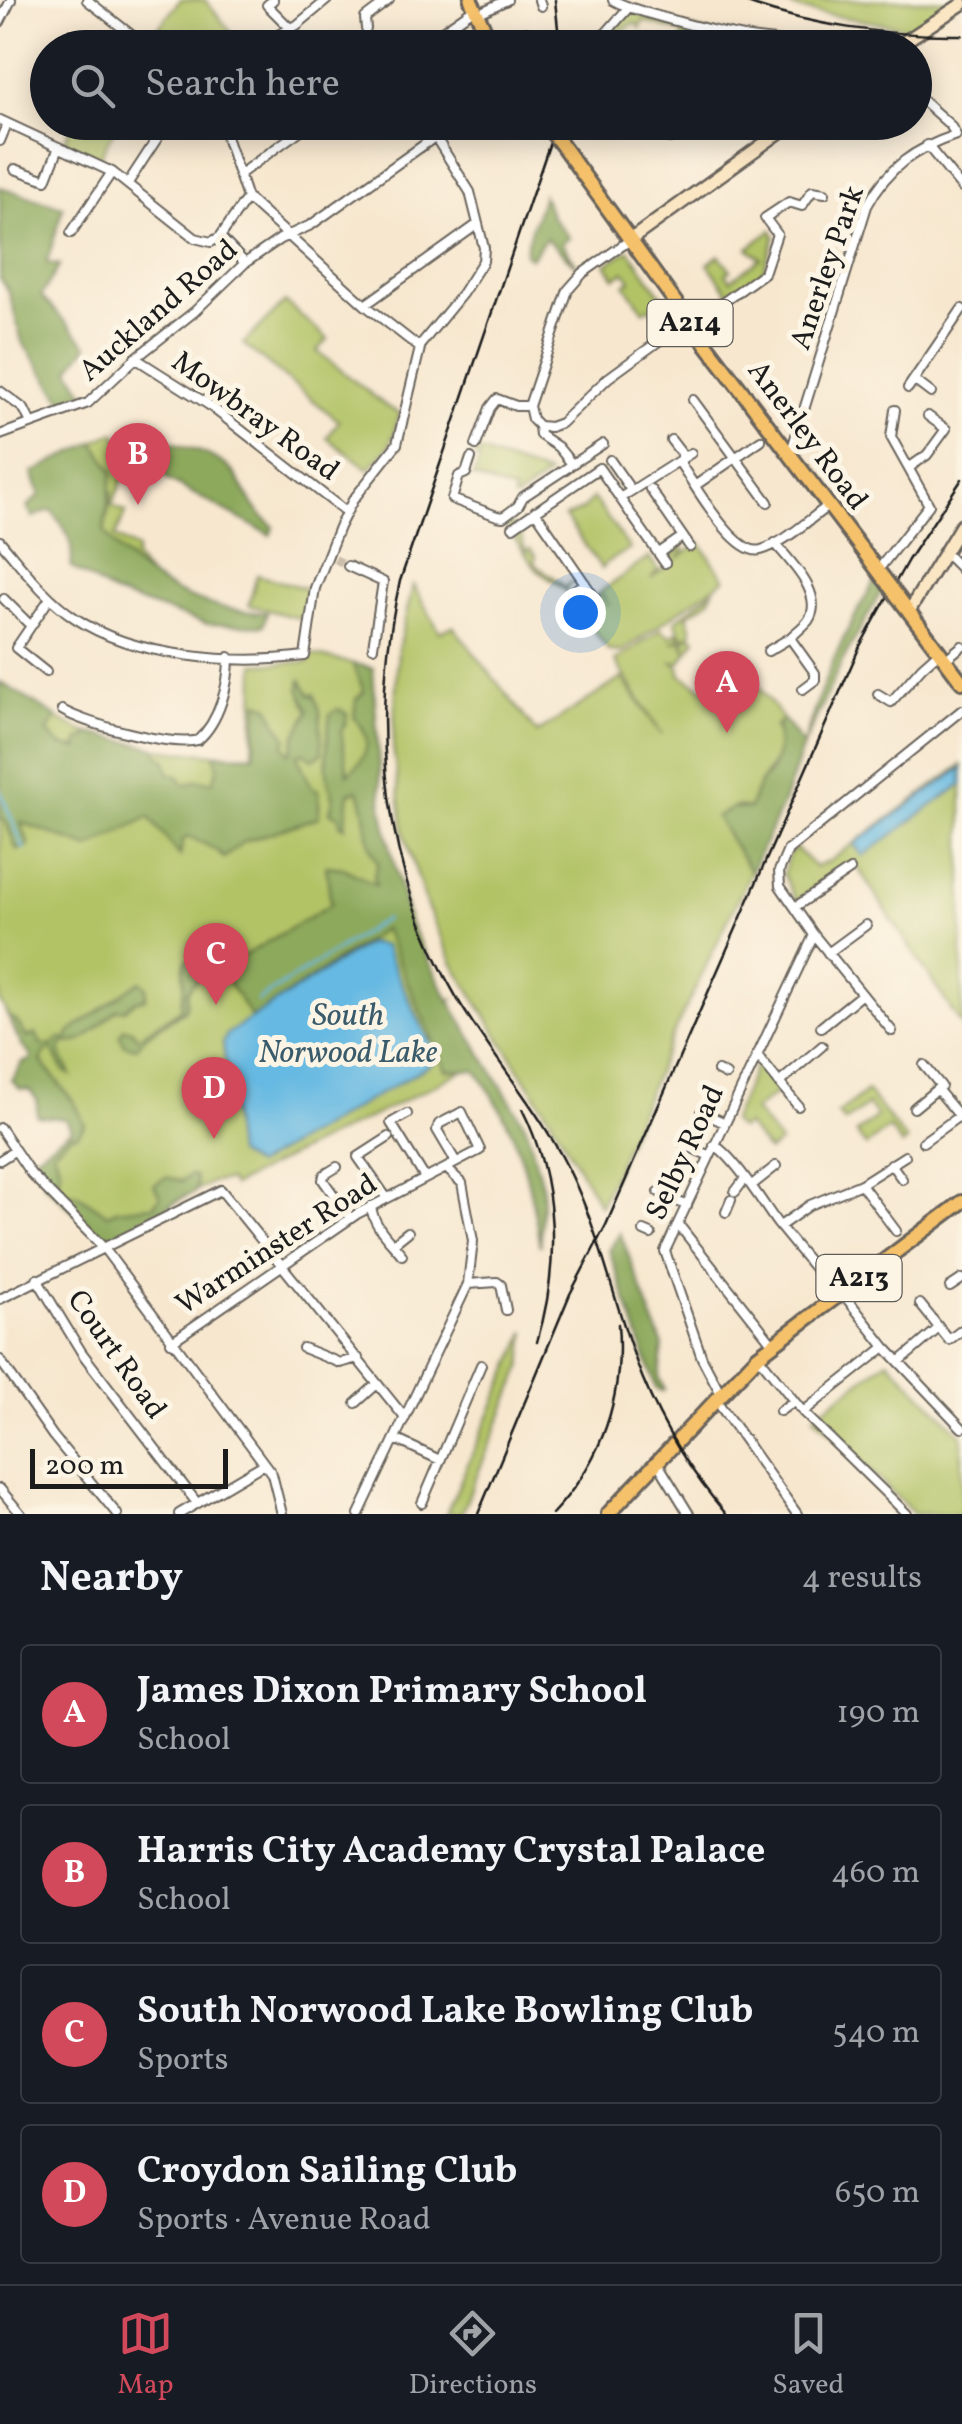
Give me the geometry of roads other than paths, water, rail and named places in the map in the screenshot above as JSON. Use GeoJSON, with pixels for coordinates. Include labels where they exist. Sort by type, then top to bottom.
{"type":"FeatureCollection","features":[{"type":"Feature","properties":{"kind":"main road"},"geometry":{"type":"LineString","coordinates":[[474,7],[485,30]]}},
{"type":"Feature","properties":{"kind":"main road","name":"Anerley Road"},"geometry":{"type":"LineString","coordinates":[[558,140],[630,240],[698,318],[790,455],[962,682]]}},
{"type":"Feature","properties":{"kind":"main road","name":"A213"},"geometry":{"type":"LineString","coordinates":[[608,1514],[758,1356],[839,1293],[960,1209]]}},
{"type":"Feature","properties":{"kind":"street"},"geometry":{"type":"LineString","coordinates":[[0,22],[11,0]]}},
{"type":"Feature","properties":{"kind":"street"},"geometry":{"type":"LineString","coordinates":[[286,30],[327,0]]}},
{"type":"Feature","properties":{"kind":"street"},"geometry":{"type":"LineString","coordinates":[[366,29],[365,18],[388,0]]}},
{"type":"Feature","properties":{"kind":"street"},"geometry":{"type":"LineString","coordinates":[[443,30],[474,7],[507,0]]}},
{"type":"Feature","properties":{"kind":"street"},"geometry":{"type":"LineString","coordinates":[[614,0],[718,30]]}},
{"type":"Feature","properties":{"kind":"street"},"geometry":{"type":"LineString","coordinates":[[90,1],[126,30]]}},
{"type":"Feature","properties":{"kind":"street"},"geometry":{"type":"LineString","coordinates":[[278,2],[268,5],[290,28]]}},
{"type":"Feature","properties":{"kind":"street"},"geometry":{"type":"LineString","coordinates":[[922,30],[962,4]]}},
{"type":"Feature","properties":{"kind":"street"},"geometry":{"type":"LineString","coordinates":[[609,30],[629,7]]}},
{"type":"Feature","properties":{"kind":"street","name":"Anerley Park"},"geometry":{"type":"LineString","coordinates":[[790,455],[866,206],[898,162],[927,145],[956,135],[932,109]]}},
{"type":"Feature","properties":{"kind":"street"},"geometry":{"type":"LineString","coordinates":[[0,141],[4,122],[30,134]]}},
{"type":"Feature","properties":{"kind":"street"},"geometry":{"type":"LineString","coordinates":[[43,140],[128,182],[195,238],[211,242],[220,237],[247,198]]}},
{"type":"Feature","properties":{"kind":"street"},"geometry":{"type":"LineString","coordinates":[[128,182],[157,140]]}},
{"type":"Feature","properties":{"kind":"street"},"geometry":{"type":"LineString","coordinates":[[230,140],[247,198],[365,305],[420,348]]}},
{"type":"Feature","properties":{"kind":"street"},"geometry":{"type":"LineString","coordinates":[[240,174],[287,140]]}},
{"type":"Feature","properties":{"kind":"street","name":"Auckland Road"},"geometry":{"type":"LineString","coordinates":[[0,434],[83,406],[245,263],[280,238],[311,225],[433,140]]}},
{"type":"Feature","properties":{"kind":"street"},"geometry":{"type":"LineString","coordinates":[[0,541],[50,598],[113,639],[159,651],[229,658],[306,656],[315,588],[331,557],[346,512],[397,444],[420,348],[479,272],[484,254],[470,192],[437,140]]}},
{"type":"Feature","properties":{"kind":"street"},"geometry":{"type":"LineString","coordinates":[[572,464],[558,447],[540,435],[529,406],[568,290],[583,273],[768,140]]}},
{"type":"Feature","properties":{"kind":"street"},"geometry":{"type":"LineString","coordinates":[[927,145],[962,188]]}},
{"type":"Feature","properties":{"kind":"street"},"geometry":{"type":"LineString","coordinates":[[15,169],[46,180],[58,147]]}},
{"type":"Feature","properties":{"kind":"street"},"geometry":{"type":"LineString","coordinates":[[71,232],[112,172]]}},
{"type":"Feature","properties":{"kind":"street"},"geometry":{"type":"LineString","coordinates":[[756,224],[788,202],[802,206],[812,191],[826,192]]}},
{"type":"Feature","properties":{"kind":"street"},"geometry":{"type":"LineString","coordinates":[[539,426],[561,423],[608,378],[764,273],[777,237],[766,218]]}},
{"type":"Feature","properties":{"kind":"street"},"geometry":{"type":"LineString","coordinates":[[365,305],[478,224]]}},
{"type":"Feature","properties":{"kind":"street"},"geometry":{"type":"LineString","coordinates":[[220,237],[245,263]]}},
{"type":"Feature","properties":{"kind":"street"},"geometry":{"type":"LineString","coordinates":[[931,393],[911,384],[962,308]]}},
{"type":"Feature","properties":{"kind":"street"},"geometry":{"type":"LineString","coordinates":[[951,324],[962,331]]}},
{"type":"Feature","properties":{"kind":"street","name":"Mowbray Road"},"geometry":{"type":"LineString","coordinates":[[136,358],[209,405],[346,512]]}},
{"type":"Feature","properties":{"kind":"street"},"geometry":{"type":"LineString","coordinates":[[0,390],[24,409],[32,424]]}},
{"type":"Feature","properties":{"kind":"street"},"geometry":{"type":"LineString","coordinates":[[476,445],[497,399],[529,406]]}},
{"type":"Feature","properties":{"kind":"street"},"geometry":{"type":"LineString","coordinates":[[693,400],[768,502]]}},
{"type":"Feature","properties":{"kind":"street"},"geometry":{"type":"LineString","coordinates":[[880,573],[929,505],[892,437],[895,410]]}},
{"type":"Feature","properties":{"kind":"street"},"geometry":{"type":"LineString","coordinates":[[910,466],[927,454],[946,429],[928,416]]}},
{"type":"Feature","properties":{"kind":"street"},"geometry":{"type":"LineString","coordinates":[[671,440],[696,485],[738,544],[758,551],[828,506]]}},
{"type":"Feature","properties":{"kind":"street"},"geometry":{"type":"LineString","coordinates":[[696,485],[760,440]]}},
{"type":"Feature","properties":{"kind":"street"},"geometry":{"type":"LineString","coordinates":[[471,458],[466,473],[459,476],[452,499],[503,517],[518,506],[523,496],[603,444]]}},
{"type":"Feature","properties":{"kind":"street"},"geometry":{"type":"LineString","coordinates":[[620,498],[690,453]]}},
{"type":"Feature","properties":{"kind":"street"},"geometry":{"type":"LineString","coordinates":[[610,460],[631,490]]}},
{"type":"Feature","properties":{"kind":"street"},"geometry":{"type":"LineString","coordinates":[[513,527],[563,498],[598,468],[636,528],[665,563]]}},
{"type":"Feature","properties":{"kind":"street"},"geometry":{"type":"LineString","coordinates":[[650,489],[690,547]]}},
{"type":"Feature","properties":{"kind":"street"},"geometry":{"type":"LineString","coordinates":[[535,512],[595,598]]}},
{"type":"Feature","properties":{"kind":"street"},"geometry":{"type":"LineString","coordinates":[[906,608],[962,524]]}},
{"type":"Feature","properties":{"kind":"street"},"geometry":{"type":"LineString","coordinates":[[659,553],[682,537]]}},
{"type":"Feature","properties":{"kind":"street"},"geometry":{"type":"LineString","coordinates":[[768,651],[808,622],[812,600],[807,584],[775,543]]}},
{"type":"Feature","properties":{"kind":"street"},"geometry":{"type":"LineString","coordinates":[[945,554],[962,570]]}},
{"type":"Feature","properties":{"kind":"street"},"geometry":{"type":"LineString","coordinates":[[348,566],[383,582],[370,635],[373,646]]}},
{"type":"Feature","properties":{"kind":"street"},"geometry":{"type":"LineString","coordinates":[[570,594],[584,583]]}},
{"type":"Feature","properties":{"kind":"street"},"geometry":{"type":"LineString","coordinates":[[46,672],[16,648],[50,598]]}},
{"type":"Feature","properties":{"kind":"street"},"geometry":{"type":"LineString","coordinates":[[4,600],[30,626]]}},
{"type":"Feature","properties":{"kind":"street"},"geometry":{"type":"LineString","coordinates":[[790,638],[815,673],[815,680],[804,689]]}},
{"type":"Feature","properties":{"kind":"street"},"geometry":{"type":"LineString","coordinates":[[878,694],[891,702],[943,655],[962,646]]}},
{"type":"Feature","properties":{"kind":"street"},"geometry":{"type":"LineString","coordinates":[[62,710],[148,737],[198,740],[213,720],[228,679],[229,658]]}},
{"type":"Feature","properties":{"kind":"street"},"geometry":{"type":"LineString","coordinates":[[892,1030],[814,935],[780,886],[779,871],[788,850],[962,710]]}},
{"type":"Feature","properties":{"kind":"street"},"geometry":{"type":"LineString","coordinates":[[795,907],[850,870]]}},
{"type":"Feature","properties":{"kind":"street"},"geometry":{"type":"LineString","coordinates":[[828,953],[867,926]]}},
{"type":"Feature","properties":{"kind":"street","name":"Selby Road"},"geometry":{"type":"LineString","coordinates":[[797,1514],[718,1397],[666,1260],[668,1242],[814,935]]}},
{"type":"Feature","properties":{"kind":"street"},"geometry":{"type":"LineString","coordinates":[[821,1027],[862,994]]}},
{"type":"Feature","properties":{"kind":"street"},"geometry":{"type":"LineString","coordinates":[[779,1083],[822,1046]]}},
{"type":"Feature","properties":{"kind":"street"},"geometry":{"type":"LineString","coordinates":[[757,1055],[798,1106]]}},
{"type":"Feature","properties":{"kind":"street"},"geometry":{"type":"LineString","coordinates":[[914,1108],[941,1086],[924,1065]]}},
{"type":"Feature","properties":{"kind":"street"},"geometry":{"type":"LineString","coordinates":[[725,1075],[744,1084]]}},
{"type":"Feature","properties":{"kind":"street"},"geometry":{"type":"LineString","coordinates":[[923,1142],[961,1118],[937,1088]]}},
{"type":"Feature","properties":{"kind":"street"},"geometry":{"type":"LineString","coordinates":[[462,1112],[481,1146],[456,1162],[437,1130],[439,1124],[462,1112]]}},
{"type":"Feature","properties":{"kind":"street"},"geometry":{"type":"LineString","coordinates":[[701,1112],[725,1123]]}},
{"type":"Feature","properties":{"kind":"street"},"geometry":{"type":"LineString","coordinates":[[407,1114],[391,1122],[424,1178]]}},
{"type":"Feature","properties":{"kind":"street"},"geometry":{"type":"LineString","coordinates":[[0,1128],[31,1174],[103,1247],[264,1464],[274,1478],[282,1514]]}},
{"type":"Feature","properties":{"kind":"street"},"geometry":{"type":"LineString","coordinates":[[350,1218],[324,1175],[389,1136]]}},
{"type":"Feature","properties":{"kind":"street"},"geometry":{"type":"LineString","coordinates":[[685,1145],[710,1156]]}},
{"type":"Feature","properties":{"kind":"street"},"geometry":{"type":"LineString","coordinates":[[714,1146],[722,1149],[780,1226],[885,1347],[962,1428]]}},
{"type":"Feature","properties":{"kind":"street"},"geometry":{"type":"LineString","coordinates":[[0,1160],[14,1151]]}},
{"type":"Feature","properties":{"kind":"street"},"geometry":{"type":"LineString","coordinates":[[780,1226],[905,1156]]}},
{"type":"Feature","properties":{"kind":"street"},"geometry":{"type":"LineString","coordinates":[[358,1157],[386,1197]]}},
{"type":"Feature","properties":{"kind":"street","name":"Warminster Road"},"geometry":{"type":"LineString","coordinates":[[171,1342],[350,1218],[456,1162]]}},
{"type":"Feature","properties":{"kind":"street"},"geometry":{"type":"LineString","coordinates":[[891,1164],[902,1180]]}},
{"type":"Feature","properties":{"kind":"street"},"geometry":{"type":"LineString","coordinates":[[726,1212],[733,1196],[776,1166]]}},
{"type":"Feature","properties":{"kind":"street"},"geometry":{"type":"LineString","coordinates":[[359,1514],[468,1284],[473,1241],[462,1184],[446,1168]]}},
{"type":"Feature","properties":{"kind":"street"},"geometry":{"type":"LineString","coordinates":[[861,1184],[896,1231]]}},
{"type":"Feature","properties":{"kind":"street"},"geometry":{"type":"LineString","coordinates":[[0,1298],[221,1190],[406,1418]]}},
{"type":"Feature","properties":{"kind":"street"},"geometry":{"type":"LineString","coordinates":[[659,1192],[687,1206]]}},
{"type":"Feature","properties":{"kind":"street"},"geometry":{"type":"LineString","coordinates":[[372,1206],[372,1216],[402,1254]]}},
{"type":"Feature","properties":{"kind":"street"},"geometry":{"type":"LineString","coordinates":[[678,1224],[773,1344]]}},
{"type":"Feature","properties":{"kind":"street"},"geometry":{"type":"LineString","coordinates":[[393,1244],[408,1232]]}},
{"type":"Feature","properties":{"kind":"street"},"geometry":{"type":"LineString","coordinates":[[650,1234],[668,1242]]}},
{"type":"Feature","properties":{"kind":"street","name":"Court Road"},"geometry":{"type":"LineString","coordinates":[[37,1279],[82,1353],[196,1503]]}},
{"type":"Feature","properties":{"kind":"street"},"geometry":{"type":"LineString","coordinates":[[950,1287],[962,1279]]}},
{"type":"Feature","properties":{"kind":"street"},"geometry":{"type":"LineString","coordinates":[[468,1284],[497,1282],[506,1310]]}},
{"type":"Feature","properties":{"kind":"street"},"geometry":{"type":"LineString","coordinates":[[920,1304],[949,1340],[962,1330]]}},
{"type":"Feature","properties":{"kind":"street"},"geometry":{"type":"LineString","coordinates":[[899,1362],[939,1328]]}},
{"type":"Feature","properties":{"kind":"street"},"geometry":{"type":"LineString","coordinates":[[803,1412],[885,1347]]}},
{"type":"Feature","properties":{"kind":"street"},"geometry":{"type":"LineString","coordinates":[[303,1348],[340,1363],[358,1358]]}},
{"type":"Feature","properties":{"kind":"street"},"geometry":{"type":"LineString","coordinates":[[758,1356],[803,1412],[907,1514]]}},
{"type":"Feature","properties":{"kind":"street"},"geometry":{"type":"LineString","coordinates":[[0,1360],[52,1436],[117,1514]]}},
{"type":"Feature","properties":{"kind":"street"},"geometry":{"type":"LineString","coordinates":[[422,1503],[481,1365]]}},
{"type":"Feature","properties":{"kind":"street"},"geometry":{"type":"LineString","coordinates":[[356,1403],[377,1384]]}},
{"type":"Feature","properties":{"kind":"street"},"geometry":{"type":"LineString","coordinates":[[780,1411],[794,1400]]}},
{"type":"Feature","properties":{"kind":"street"},"geometry":{"type":"LineString","coordinates":[[395,1439],[440,1460]]}},
{"type":"Feature","properties":{"kind":"street"},"geometry":{"type":"LineString","coordinates":[[657,1462],[689,1514]]}},
{"type":"Feature","properties":{"kind":"street"},"geometry":{"type":"LineString","coordinates":[[178,1514],[264,1464]]}},
{"type":"Feature","properties":{"kind":"street"},"geometry":{"type":"LineString","coordinates":[[0,1489],[21,1514]]}},
{"type":"Feature","properties":{"kind":"water"},"geometry":{"type":"Polygon","coordinates":[[[962,768],[962,784],[863,856],[854,844],[962,768]]]}},
{"type":"Feature","properties":{"kind":"water","name":"South Norwood Lake"},"geometry":{"type":"Polygon","coordinates":[[[368,943],[384,946],[431,1045],[433,1063],[255,1166],[236,1154],[223,1043],[227,1034],[368,943]]]}},
{"type":"Feature","properties":{"kind":"waterway"},"geometry":{"type":"LineString","coordinates":[[0,791],[24,849]]}},
{"type":"Feature","properties":{"kind":"waterway"},"geometry":{"type":"LineString","coordinates":[[257,1001],[385,919]]}},
{"type":"Feature","properties":{"kind":"tunnel"},"geometry":{"type":"LineString","coordinates":[[335,559],[348,566]]}},
{"type":"Feature","properties":{"kind":"railway"},"geometry":{"type":"LineString","coordinates":[[555,0],[558,30]]}},
{"type":"Feature","properties":{"kind":"railway"},"geometry":{"type":"LineString","coordinates":[[739,0],[793,17],[868,30]]}},
{"type":"Feature","properties":{"kind":"railway"},"geometry":{"type":"LineString","coordinates":[[932,34],[962,35]]}},
{"type":"Feature","properties":{"kind":"railway"},"geometry":{"type":"LineString","coordinates":[[551,140],[400,581],[385,689],[389,796],[398,849],[433,951],[458,1000],[564,1160],[586,1209],[651,1397],[679,1450],[726,1514]]}},
{"type":"Feature","properties":{"kind":"railway"},"geometry":{"type":"LineString","coordinates":[[478,1514],[570,1294],[606,1225],[860,646],[908,560],[962,479]]}},
{"type":"Feature","properties":{"kind":"railway"},"geometry":{"type":"LineString","coordinates":[[522,1109],[543,1165],[552,1224],[549,1284],[537,1342]]}},
{"type":"Feature","properties":{"kind":"railway"},"geometry":{"type":"LineString","coordinates":[[552,1514],[584,1472],[606,1426],[617,1377],[618,1324]]}},
{"type":"Feature","properties":{"kind":"place","name":"Harris City Academy Crystal Palace"},"geometry":{"type":"Point","coordinates":[138,505]}},
{"type":"Feature","properties":{"kind":"place","name":"James Dixon Primary School"},"geometry":{"type":"Point","coordinates":[727,733]}},
{"type":"Feature","properties":{"kind":"place","name":"South Norwood Lake Bowling Club"},"geometry":{"type":"Point","coordinates":[216,1005]}},
{"type":"Feature","properties":{"kind":"place","name":"Croydon Sailing Club"},"geometry":{"type":"Point","coordinates":[214,1139]}}]}
